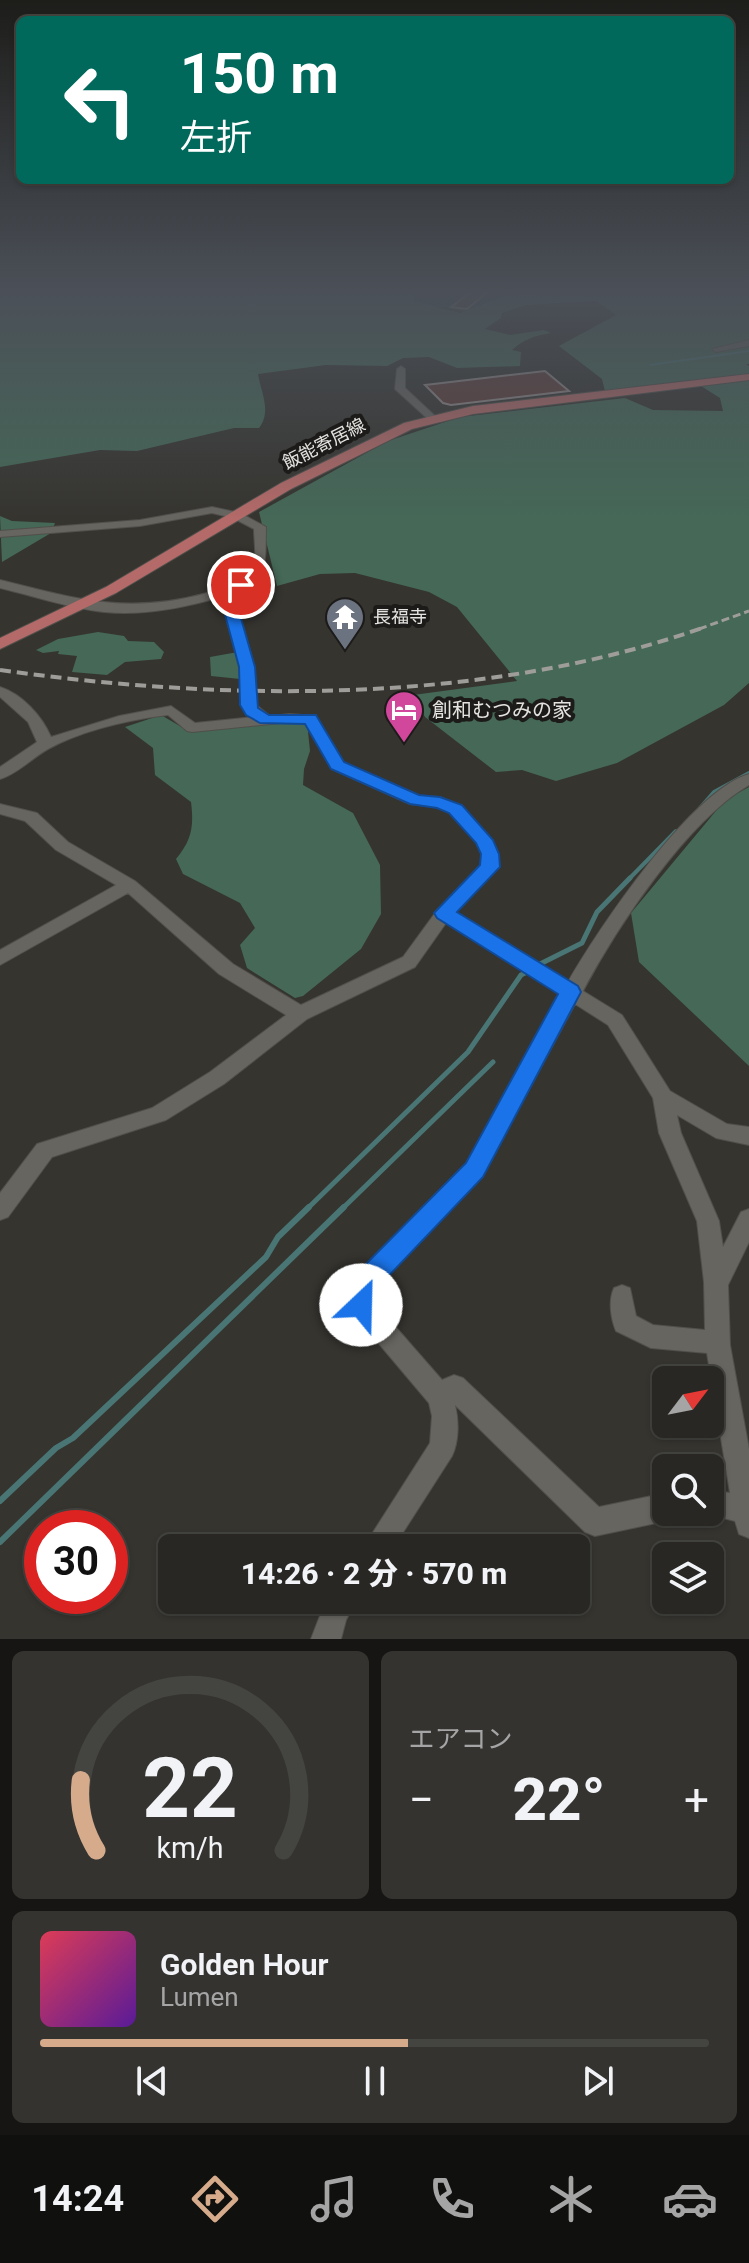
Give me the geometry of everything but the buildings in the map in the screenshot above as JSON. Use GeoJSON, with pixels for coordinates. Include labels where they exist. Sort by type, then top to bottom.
{"type":"FeatureCollection","features":[{"type":"Feature","properties":{"kind":"main road","name":"飯能寄居線"},"geometry":{"type":"LineString","coordinates":[[0,644],[86,604],[236,515],[397,430],[432,418],[473,410],[749,377]]}},
{"type":"Feature","properties":{"kind":"street"},"geometry":{"type":"LineString","coordinates":[[401,369],[400,389],[432,418]]}},
{"type":"Feature","properties":{"kind":"street"},"geometry":{"type":"LineString","coordinates":[[0,534],[140,523],[212,510],[236,515],[260,527],[259,564],[255,574],[226,592],[135,609],[86,604],[0,584]]}},
{"type":"Feature","properties":{"kind":"street"},"geometry":{"type":"LineString","coordinates":[[226,592],[247,667],[248,705],[266,720]]}},
{"type":"Feature","properties":{"kind":"street"},"geometry":{"type":"LineString","coordinates":[[0,691],[28,712],[43,733],[45,743]]}},
{"type":"Feature","properties":{"kind":"street"},"geometry":{"type":"LineString","coordinates":[[0,774],[28,758],[45,743],[115,721],[171,710],[192,728],[311,719],[337,766],[416,801],[440,802],[455,809],[484,840],[490,854],[490,867],[444,913],[409,962],[300,1014],[217,1078],[159,1114],[45,1150],[0,1210]]}},
{"type":"Feature","properties":{"kind":"street"},"geometry":{"type":"LineString","coordinates":[[386,1534],[443,1447],[445,1416],[440,1397],[361,1305],[362,1290],[370,1277],[474,1170],[601,940],[674,844],[721,795],[749,779]]}},
{"type":"Feature","properties":{"kind":"street"},"geometry":{"type":"LineString","coordinates":[[0,809],[31,817],[62,846],[129,885],[226,969],[300,1014]]}},
{"type":"Feature","properties":{"kind":"street"},"geometry":{"type":"LineString","coordinates":[[0,958],[129,885]]}},
{"type":"Feature","properties":{"kind":"street"},"geometry":{"type":"LineString","coordinates":[[444,913],[615,1020],[663,1097],[670,1133],[708,1221],[716,1282],[718,1345],[747,1500],[724,1502]]}},
{"type":"Feature","properties":{"kind":"street"},"geometry":{"type":"LineString","coordinates":[[663,1097],[723,1132],[749,1136]]}},
{"type":"Feature","properties":{"kind":"street"},"geometry":{"type":"LineString","coordinates":[[716,1282],[749,1219]]}},
{"type":"Feature","properties":{"kind":"street"},"geometry":{"type":"LineString","coordinates":[[622,1296],[625,1323],[651,1336],[701,1340],[718,1345]]}},
{"type":"Feature","properties":{"kind":"street"},"geometry":{"type":"LineString","coordinates":[[440,1397],[454,1387],[595,1522],[652,1510]]}},
{"type":"Feature","properties":{"kind":"street"},"geometry":{"type":"LineString","coordinates":[[326,1639],[334,1614]]}},
{"type":"Feature","properties":{"kind":"green space"},"geometry":{"type":"Polygon","coordinates":[[[0,366],[315,366],[258,374],[265,408],[259,428],[234,428],[137,451],[100,450],[0,467],[0,366]]]}},
{"type":"Feature","properties":{"kind":"green space"},"geometry":{"type":"Polygon","coordinates":[[[586,366],[749,366],[749,683],[724,705],[617,763],[556,781],[522,770],[496,772],[425,717],[413,695],[517,681],[457,607],[429,592],[355,573],[320,574],[277,586],[259,512],[388,441],[460,417],[625,398],[653,410],[723,411],[720,398],[693,381],[605,391],[602,379],[586,366]]]}},
{"type":"Feature","properties":{"kind":"green space"},"geometry":{"type":"Polygon","coordinates":[[[0,516],[12,521],[55,523],[51,533],[2,562],[0,516]]]}},
{"type":"Feature","properties":{"kind":"green space"},"geometry":{"type":"Polygon","coordinates":[[[98,632],[124,636],[128,641],[154,642],[164,652],[161,659],[125,662],[107,675],[72,672],[77,656],[36,650],[58,639],[98,632]]]}},
{"type":"Feature","properties":{"kind":"green space"},"geometry":{"type":"Polygon","coordinates":[[[238,652],[244,677],[211,676],[210,657],[238,652]]]}},
{"type":"Feature","properties":{"kind":"green space"},"geometry":{"type":"Polygon","coordinates":[[[161,715],[185,729],[307,722],[310,751],[303,785],[353,813],[380,865],[381,914],[361,949],[303,996],[295,998],[247,968],[240,945],[255,928],[240,903],[183,874],[176,859],[191,832],[191,802],[155,775],[153,748],[125,727],[161,715]]]}},
{"type":"Feature","properties":{"kind":"green space"},"geometry":{"type":"Polygon","coordinates":[[[749,787],[749,1066],[639,962],[631,913],[725,800],[749,787]]]}},
{"type":"Feature","properties":{"kind":"waterway"},"geometry":{"type":"LineString","coordinates":[[700,808],[714,792],[749,773]]}},
{"type":"Feature","properties":{"kind":"waterway"},"geometry":{"type":"LineString","coordinates":[[628,880],[676,831]]}},
{"type":"Feature","properties":{"kind":"waterway"},"geometry":{"type":"LineString","coordinates":[[536,966],[582,943],[597,912],[630,878]]}},
{"type":"Feature","properties":{"kind":"waterway"},"geometry":{"type":"LineString","coordinates":[[307,1209],[468,1052],[521,975],[529,971]]}},
{"type":"Feature","properties":{"kind":"waterway"},"geometry":{"type":"LineString","coordinates":[[342,1209],[493,1062]]}},
{"type":"Feature","properties":{"kind":"waterway"},"geometry":{"type":"LineString","coordinates":[[0,1501],[56,1448],[73,1438],[266,1257],[278,1237],[309,1207]]}},
{"type":"Feature","properties":{"kind":"waterway"},"geometry":{"type":"LineString","coordinates":[[0,1542],[344,1207]]}},
{"type":"Feature","properties":{"kind":"railway"},"geometry":{"type":"LineString","coordinates":[[702,628],[749,611]]}},
{"type":"Feature","properties":{"kind":"railway"},"geometry":{"type":"LineString","coordinates":[[0,670],[175,688],[356,690],[445,683],[534,671],[621,653],[702,628]]}},
{"type":"Feature","properties":{"kind":"place","name":"長福寺"},"geometry":{"type":"Point","coordinates":[345,651]}},
{"type":"Feature","properties":{"kind":"place","name":"創和むつみの家"},"geometry":{"type":"Point","coordinates":[404,744]}},
{"type":"Feature","properties":{"kind":"route"},"geometry":{"type":"LineString","coordinates":[[241,585],[226,592],[247,667],[248,705],[252,711],[266,720],[311,719],[337,766],[416,801],[440,802],[455,809],[484,840],[490,854],[490,867],[444,913],[570,992],[474,1170],[370,1277],[362,1290],[361,1305]]}}]}
